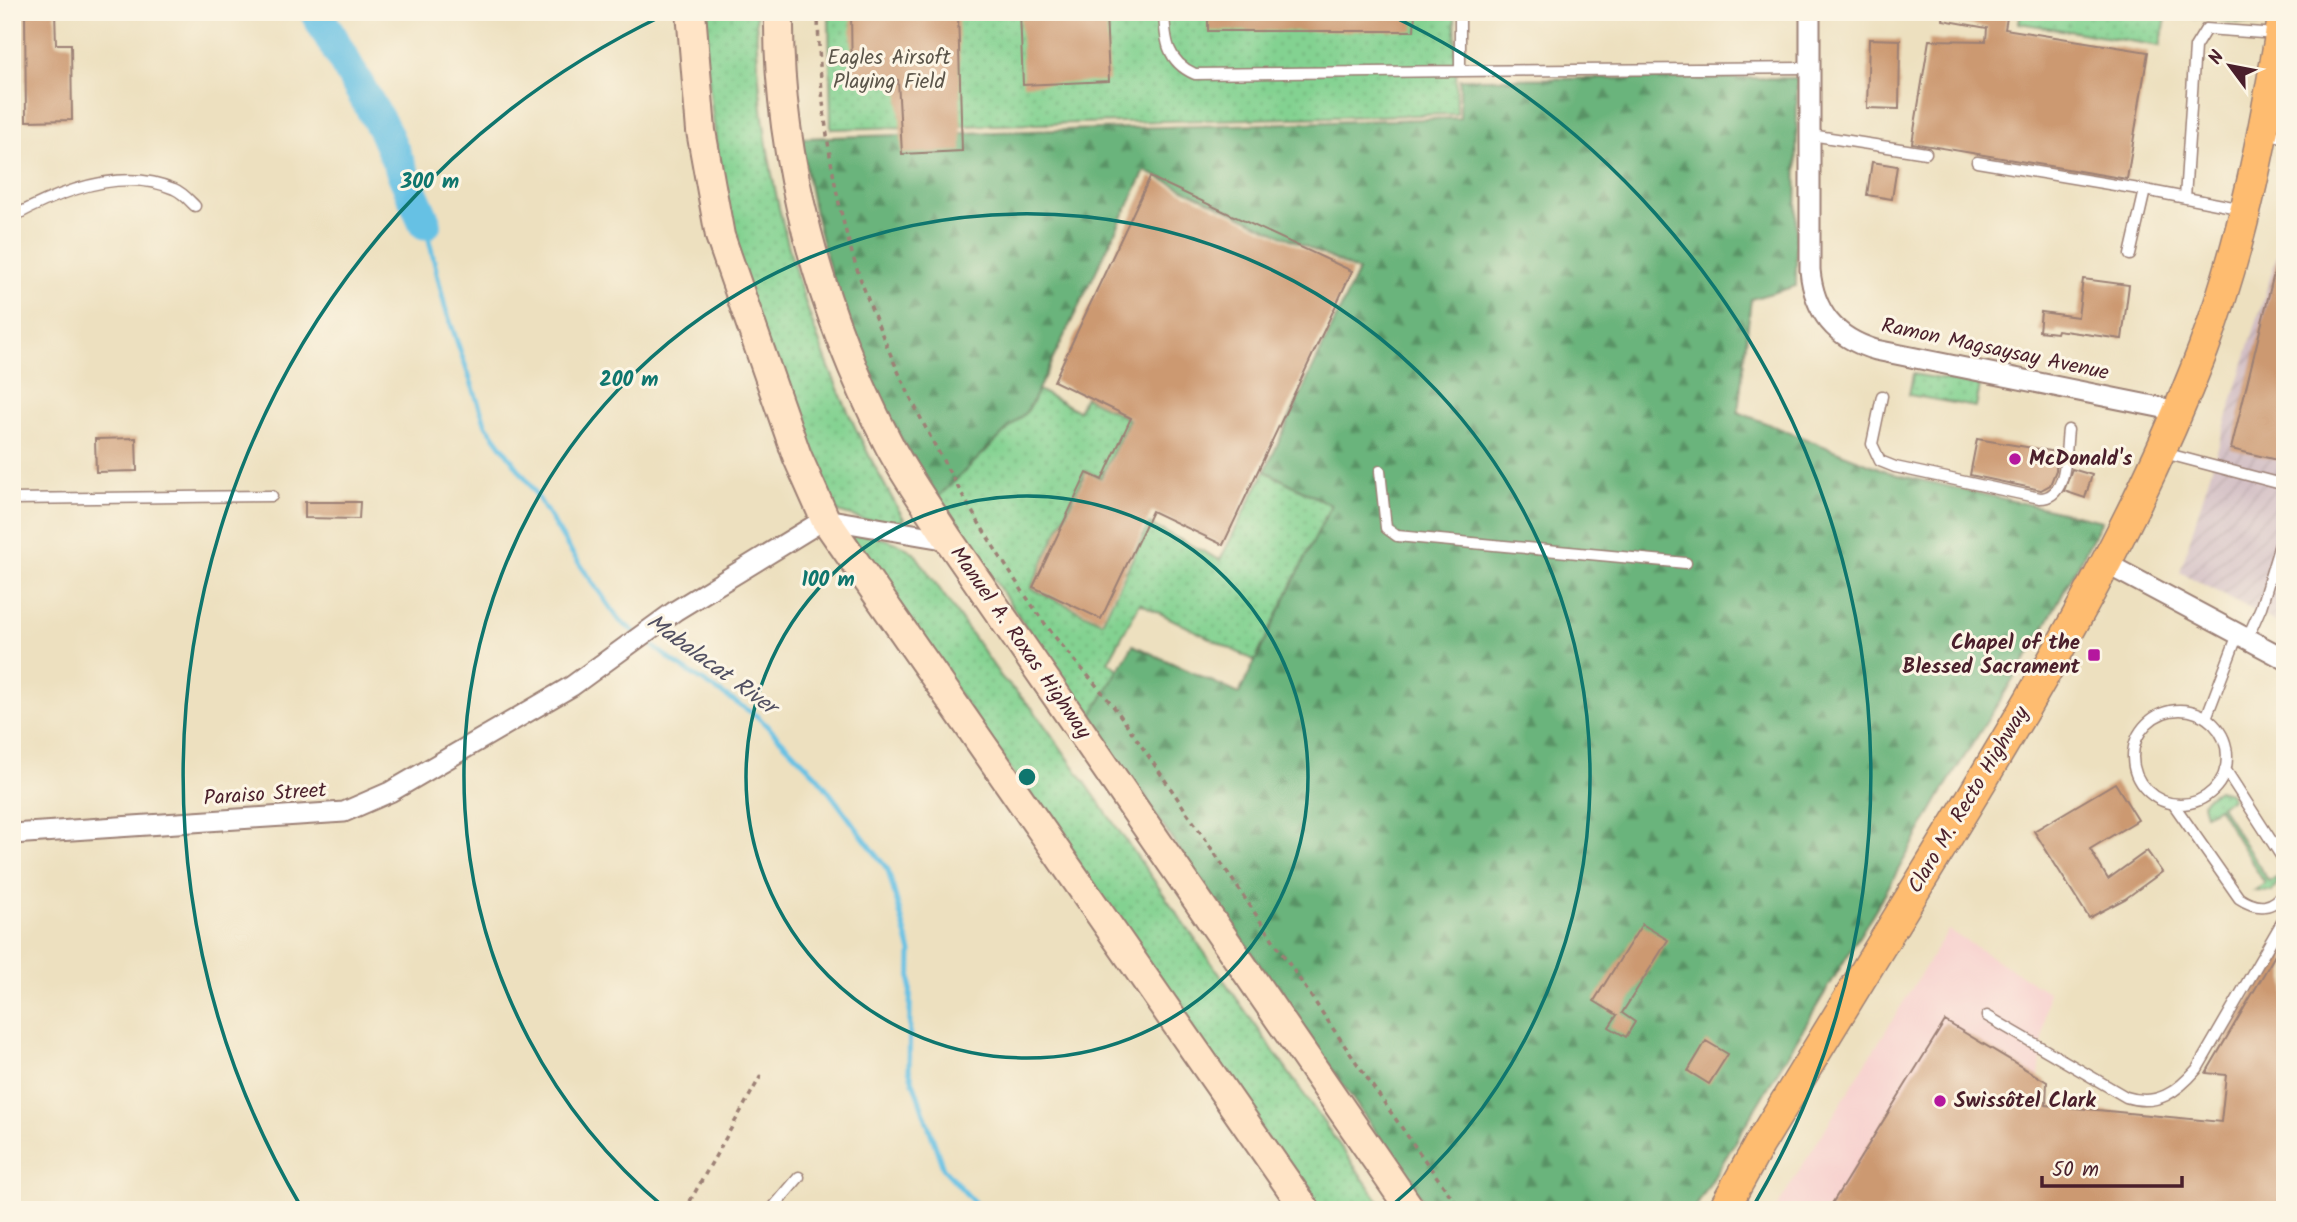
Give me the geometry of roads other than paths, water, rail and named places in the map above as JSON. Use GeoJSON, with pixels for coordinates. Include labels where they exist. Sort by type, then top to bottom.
{"type":"FeatureCollection","features":[{"type":"Feature","properties":{"kind":"main road"},"geometry":{"type":"LineString","coordinates":[[691,12],[701,131],[720,236],[797,456],[825,519],[1306,1210]]}},
{"type":"Feature","properties":{"kind":"main road","name":"Manuel A. Roxas Highway"},"geometry":{"type":"LineString","coordinates":[[779,12],[785,114],[805,224],[836,323],[887,442],[949,540],[1411,1210]]}},
{"type":"Feature","properties":{"kind":"main road","name":"Claro M. Recto Highway"},"geometry":{"type":"LineString","coordinates":[[1723,1210],[1759,1145],[2056,657],[2107,564],[2178,411],[2212,323],[2246,210],[2274,135],[2283,27]]}},
{"type":"Feature","properties":{"kind":"street","name":"Ramon Magsaysay Avenue"},"geometry":{"type":"LineString","coordinates":[[1810,12],[1812,289],[1820,309],[1832,327],[1845,337],[1876,350],[2178,411]]}},
{"type":"Feature","properties":{"kind":"street"},"geometry":{"type":"LineString","coordinates":[[825,519],[949,540]]}},
{"type":"Feature","properties":{"kind":"street","name":"Paraiso Street"},"geometry":{"type":"LineString","coordinates":[[12,834],[344,812],[390,792],[572,686],[675,611],[825,519]]}},
{"type":"Feature","properties":{"kind":"street"},"geometry":{"type":"LineString","coordinates":[[2107,564],[2285,659]]}},
{"type":"Feature","properties":{"kind":"lane"},"geometry":{"type":"LineString","coordinates":[[1164,12],[1165,35],[1173,61],[1195,74],[1811,68]]}},
{"type":"Feature","properties":{"kind":"lane"},"geometry":{"type":"LineString","coordinates":[[1460,12],[1460,71]]}},
{"type":"Feature","properties":{"kind":"lane"},"geometry":{"type":"LineString","coordinates":[[2185,198],[2195,47],[2199,37],[2207,29],[2283,27]]}},
{"type":"Feature","properties":{"kind":"lane"},"geometry":{"type":"LineString","coordinates":[[1811,135],[1926,153]]}},
{"type":"Feature","properties":{"kind":"lane"},"geometry":{"type":"LineString","coordinates":[[1977,162],[2246,210]]}},
{"type":"Feature","properties":{"kind":"lane"},"geometry":{"type":"LineString","coordinates":[[12,217],[61,194],[97,184],[148,181],[176,190],[195,206]]}},
{"type":"Feature","properties":{"kind":"lane"},"geometry":{"type":"LineString","coordinates":[[2130,255],[2145,190]]}},
{"type":"Feature","properties":{"kind":"lane"},"geometry":{"type":"LineString","coordinates":[[1882,396],[1872,444],[1880,461],[1895,467],[2040,498],[2052,496],[2060,488],[2068,430]]}},
{"type":"Feature","properties":{"kind":"lane"},"geometry":{"type":"LineString","coordinates":[[2160,452],[2285,485]]}},
{"type":"Feature","properties":{"kind":"lane"},"geometry":{"type":"LineString","coordinates":[[1380,471],[1386,528],[1397,536],[1686,563]]}},
{"type":"Feature","properties":{"kind":"lane"},"geometry":{"type":"LineString","coordinates":[[12,499],[272,496]]}},
{"type":"Feature","properties":{"kind":"lane"},"geometry":{"type":"LineString","coordinates":[[2206,718],[2242,637],[2261,607],[2285,528]]}},
{"type":"Feature","properties":{"kind":"lane"},"geometry":{"type":"LineString","coordinates":[[2285,862],[2225,769],[2224,740],[2206,718],[2177,710],[2162,714],[2149,722],[2134,748],[2134,764],[2138,778],[2147,790],[2174,805],[2239,898],[2252,907],[2268,907],[2280,899],[2285,891]]}},
{"type":"Feature","properties":{"kind":"lane"},"geometry":{"type":"LineString","coordinates":[[2174,805],[2200,800],[2211,792],[2225,769]]}},
{"type":"Feature","properties":{"kind":"lane"},"geometry":{"type":"LineString","coordinates":[[1987,1016],[2126,1097],[2140,1102],[2161,1099],[2181,1087],[2197,1069],[2285,917]]}},
{"type":"Feature","properties":{"kind":"lane"},"geometry":{"type":"LineString","coordinates":[[771,1210],[799,1177]]}},
{"type":"Feature","properties":{"kind":"waterway"},"geometry":{"type":"LineString","coordinates":[[316,12],[384,130],[425,223]]}},
{"type":"Feature","properties":{"kind":"waterway","name":"Mabalacat River"},"geometry":{"type":"LineString","coordinates":[[425,223],[445,307],[486,425],[529,483],[570,550],[620,621],[636,633]]}},
{"type":"Feature","properties":{"kind":"waterway","name":"Mabalacat River"},"geometry":{"type":"LineString","coordinates":[[644,639],[675,663],[757,716],[817,776],[888,870],[911,952],[909,1070],[943,1168],[981,1210]]}},
{"type":"Feature","properties":{"kind":"place","name":"McDonald's"},"geometry":{"type":"Point","coordinates":[2015,459]}},
{"type":"Feature","properties":{"kind":"place","name":"Chapel of the Blessed Sacrament"},"geometry":{"type":"Point","coordinates":[2094,655]}},
{"type":"Feature","properties":{"kind":"place","name":"Swissôtel Clark"},"geometry":{"type":"Point","coordinates":[1940,1101]}},
{"type":"Feature","properties":{"kind":"park label","name":"Eagles Airsoft Playing Field"},"geometry":{"type":"Point","coordinates":[889,70]}}]}
